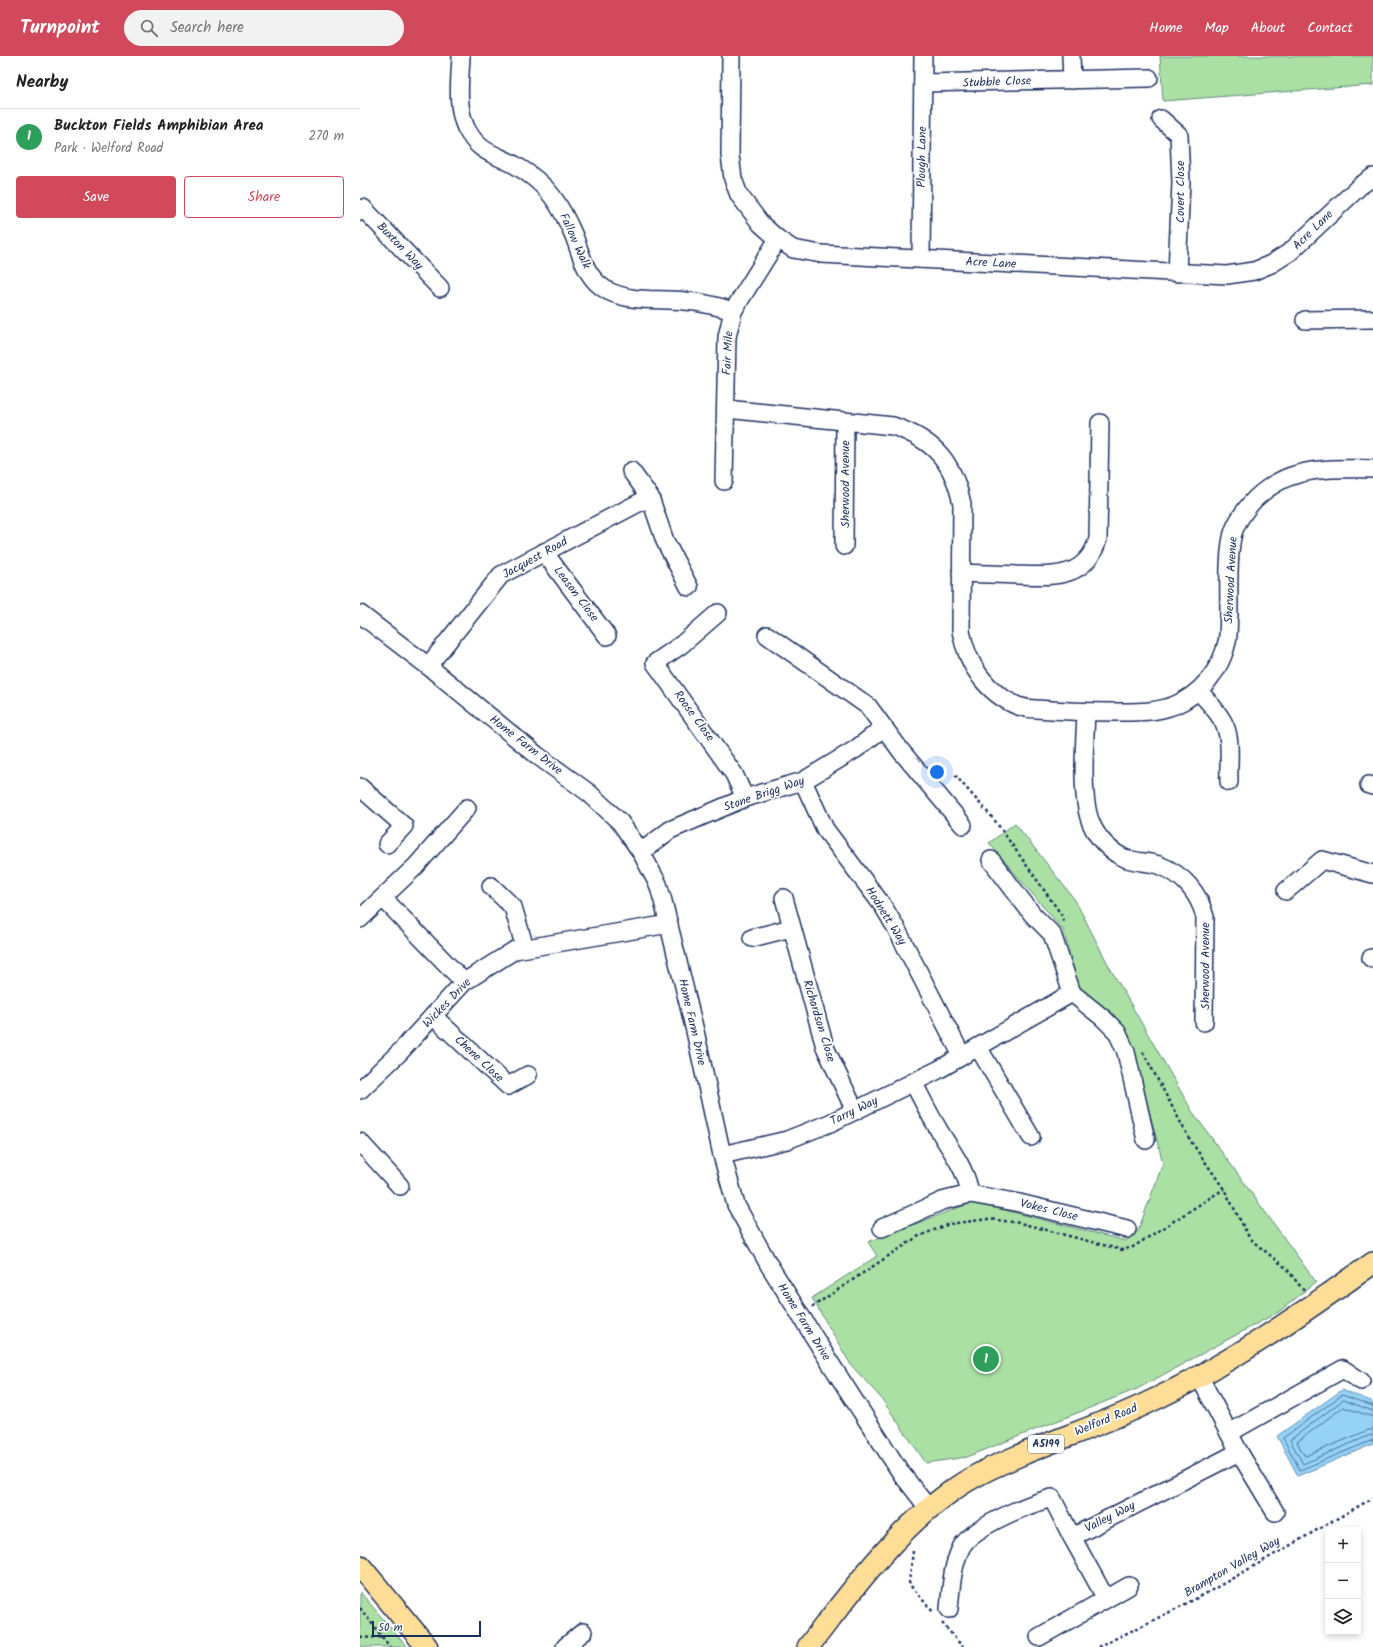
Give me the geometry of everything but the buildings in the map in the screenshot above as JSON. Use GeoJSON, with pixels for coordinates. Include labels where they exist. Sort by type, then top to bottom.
{"type":"FeatureCollection","features":[{"type":"Feature","properties":{"kind":"main road","name":"Welford Road"},"geometry":{"type":"LineString","coordinates":[[808,1647],[869,1570],[897,1540],[928,1509],[971,1478],[1003,1462],[1144,1404],[1199,1376],[1267,1337],[1373,1263]]}},
{"type":"Feature","properties":{"kind":"main road"},"geometry":{"type":"LineString","coordinates":[[360,1566],[427,1647]]}},
{"type":"Feature","properties":{"kind":"street","name":"Fallow Walk"},"geometry":{"type":"LineString","coordinates":[[461,56],[460,104],[462,117],[474,141],[483,150],[514,165],[545,187],[565,215],[574,236],[581,259],[587,271],[596,282],[607,290],[633,299],[684,301],[708,304],[733,311]]}},
{"type":"Feature","properties":{"kind":"street","name":"Acre Lane"},"geometry":{"type":"LineString","coordinates":[[731,56],[730,155],[733,178],[739,195],[761,224],[793,249],[821,254],[1177,273],[1227,275],[1254,272],[1271,264],[1290,252],[1360,186],[1373,177]]}},
{"type":"Feature","properties":{"kind":"street","name":"Plough Lane"},"geometry":{"type":"LineString","coordinates":[[921,259],[923,56]]}},
{"type":"Feature","properties":{"kind":"street"},"geometry":{"type":"LineString","coordinates":[[1071,56],[1072,80]]}},
{"type":"Feature","properties":{"kind":"street","name":"Stubble Close"},"geometry":{"type":"LineString","coordinates":[[923,84],[1149,78]]}},
{"type":"Feature","properties":{"kind":"street","name":"Covert Close"},"geometry":{"type":"LineString","coordinates":[[1160,119],[1179,135],[1182,182],[1177,273]]}},
{"type":"Feature","properties":{"kind":"street","name":"Buxton Way"},"geometry":{"type":"LineString","coordinates":[[360,212],[363,208],[440,288]]}},
{"type":"Feature","properties":{"kind":"street","name":"Fair Mile"},"geometry":{"type":"LineString","coordinates":[[724,481],[727,337],[733,311],[778,238]]}},
{"type":"Feature","properties":{"kind":"street"},"geometry":{"type":"LineString","coordinates":[[1305,320],[1373,319]]}},
{"type":"Feature","properties":{"kind":"street","name":"Sherwood Avenue"},"geometry":{"type":"LineString","coordinates":[[726,409],[893,426],[909,431],[924,440],[939,453],[951,469],[959,487],[962,504],[961,631],[971,664],[980,678],[1003,698],[1019,706],[1036,710],[1146,712],[1155,711],[1188,699],[1200,690],[1212,674],[1222,659],[1228,641],[1231,553],[1234,532],[1241,517],[1251,503],[1265,490],[1279,481],[1297,474],[1316,470],[1373,469]]}},
{"type":"Feature","properties":{"kind":"street","name":"Sherwood Avenue"},"geometry":{"type":"LineString","coordinates":[[844,546],[845,422]]}},
{"type":"Feature","properties":{"kind":"street"},"geometry":{"type":"LineString","coordinates":[[961,573],[1060,575],[1079,567],[1089,558],[1096,548],[1098,539],[1100,423]]}},
{"type":"Feature","properties":{"kind":"street"},"geometry":{"type":"LineString","coordinates":[[631,471],[650,497],[665,541],[689,587]]}},
{"type":"Feature","properties":{"kind":"street","name":"Jacquest Road"},"geometry":{"type":"LineString","coordinates":[[428,666],[501,575],[650,497]]}},
{"type":"Feature","properties":{"kind":"street","name":"Leason Close"},"geometry":{"type":"LineString","coordinates":[[544,552],[607,636]]}},
{"type":"Feature","properties":{"kind":"street","name":"Roose Close"},"geometry":{"type":"LineString","coordinates":[[718,613],[681,645],[655,663],[734,774],[745,798]]}},
{"type":"Feature","properties":{"kind":"street","name":"Home Farm Drive"},"geometry":{"type":"LineString","coordinates":[[361,618],[428,666],[538,756],[589,794],[620,822],[641,852],[658,884],[669,924],[715,1119],[722,1155],[736,1205],[769,1265],[800,1315],[900,1473],[928,1509]]}},
{"type":"Feature","properties":{"kind":"street"},"geometry":{"type":"LineString","coordinates":[[767,635],[868,706],[901,751],[963,825]]}},
{"type":"Feature","properties":{"kind":"street"},"geometry":{"type":"LineString","coordinates":[[1200,690],[1219,714],[1226,727],[1228,741],[1229,782]]}},
{"type":"Feature","properties":{"kind":"street","name":"Sherwood Avenue"},"geometry":{"type":"LineString","coordinates":[[1086,712],[1086,808],[1091,823],[1099,838],[1110,849],[1126,858],[1158,865],[1172,872],[1185,881],[1195,892],[1202,904],[1205,918],[1204,1022]]}},
{"type":"Feature","properties":{"kind":"street","name":"Stone Brigg Way"},"geometry":{"type":"LineString","coordinates":[[641,852],[670,830],[745,798],[803,782],[856,748],[883,728]]}},
{"type":"Feature","properties":{"kind":"street","name":"Hodnett Way"},"geometry":{"type":"LineString","coordinates":[[803,782],[825,829],[883,906],[896,928],[962,1056]]}},
{"type":"Feature","properties":{"kind":"street"},"geometry":{"type":"LineString","coordinates":[[360,787],[404,826],[387,844]]}},
{"type":"Feature","properties":{"kind":"street"},"geometry":{"type":"LineString","coordinates":[[362,917],[416,866],[467,808]]}},
{"type":"Feature","properties":{"kind":"street"},"geometry":{"type":"LineString","coordinates":[[991,860],[1032,915],[1052,934],[1072,993],[1103,1018],[1117,1032],[1126,1052],[1146,1140]]}},
{"type":"Feature","properties":{"kind":"street"},"geometry":{"type":"LineString","coordinates":[[1286,891],[1322,860],[1373,874]]}},
{"type":"Feature","properties":{"kind":"street"},"geometry":{"type":"LineString","coordinates":[[491,886],[513,907],[525,948]]}},
{"type":"Feature","properties":{"kind":"street"},"geometry":{"type":"LineString","coordinates":[[383,898],[464,982]]}},
{"type":"Feature","properties":{"kind":"street","name":"Richardson Close"},"geometry":{"type":"LineString","coordinates":[[784,898],[824,1047],[855,1111]]}},
{"type":"Feature","properties":{"kind":"street","name":"Wickes Drive"},"geometry":{"type":"LineString","coordinates":[[360,1090],[400,1052],[464,982],[515,950],[669,924]]}},
{"type":"Feature","properties":{"kind":"street"},"geometry":{"type":"LineString","coordinates":[[752,938],[791,928]]}},
{"type":"Feature","properties":{"kind":"street","name":"Tarry Way"},"geometry":{"type":"LineString","coordinates":[[722,1155],[786,1140],[808,1133],[913,1082],[962,1056],[1072,993]]}},
{"type":"Feature","properties":{"kind":"street","name":"Chene Close"},"geometry":{"type":"LineString","coordinates":[[433,1016],[508,1086],[528,1075]]}},
{"type":"Feature","properties":{"kind":"street"},"geometry":{"type":"LineString","coordinates":[[978,1047],[1031,1137]]}},
{"type":"Feature","properties":{"kind":"street"},"geometry":{"type":"LineString","coordinates":[[913,1082],[939,1131],[960,1166],[968,1182],[970,1194]]}},
{"type":"Feature","properties":{"kind":"street"},"geometry":{"type":"LineString","coordinates":[[360,1142],[400,1186]]}},
{"type":"Feature","properties":{"kind":"street","name":"Vokes Close"},"geometry":{"type":"LineString","coordinates":[[882,1228],[942,1201],[970,1194],[1015,1202],[1126,1229]]}},
{"type":"Feature","properties":{"kind":"street"},"geometry":{"type":"LineString","coordinates":[[1229,1433],[1343,1369],[1361,1381]]}},
{"type":"Feature","properties":{"kind":"street"},"geometry":{"type":"LineString","coordinates":[[1199,1376],[1239,1452],[1275,1512]]}},
{"type":"Feature","properties":{"kind":"street","name":"Valley Way"},"geometry":{"type":"LineString","coordinates":[[949,1609],[955,1565],[961,1548],[970,1536],[1017,1509],[1052,1498],[1072,1537],[1239,1452]]}},
{"type":"Feature","properties":{"kind":"street"},"geometry":{"type":"LineString","coordinates":[[1072,1537],[1106,1599]]}},
{"type":"Feature","properties":{"kind":"street"},"geometry":{"type":"LineString","coordinates":[[1039,1638],[1129,1586]]}},
{"type":"Feature","properties":{"kind":"street"},"geometry":{"type":"LineString","coordinates":[[565,1647],[583,1632]]}},
{"type":"Feature","properties":{"kind":"path"},"geometry":{"type":"LineString","coordinates":[[800,1315],[917,1237],[949,1224],[988,1219],[1020,1223],[1122,1250],[1133,1247],[1224,1189]]}},
{"type":"Feature","properties":{"kind":"path","name":"Brampton Valley Way"},"geometry":{"type":"LineString","coordinates":[[1098,1647],[1205,1594],[1373,1498]]}},
{"type":"Feature","properties":{"kind":"path"},"geometry":{"type":"LineString","coordinates":[[913,1551],[909,1584],[963,1647]]}},
{"type":"Feature","properties":{"kind":"path"},"geometry":{"type":"LineString","coordinates":[[360,1608],[372,1621],[390,1647]]}},
{"type":"Feature","properties":{"kind":"path"},"geometry":{"type":"LineString","coordinates":[[360,1638],[382,1637]]}},
{"type":"Feature","properties":{"kind":"green space"},"geometry":{"type":"Polygon","coordinates":[[[1160,56],[1373,56],[1373,85],[1163,101],[1160,56]]]}},
{"type":"Feature","properties":{"kind":"green space"},"geometry":{"type":"Polygon","coordinates":[[[1015,823],[1075,900],[1110,968],[1192,1111],[1316,1282],[1280,1311],[1137,1389],[967,1457],[926,1463],[881,1398],[851,1365],[812,1298],[877,1256],[868,1242],[973,1202],[1126,1241],[1138,1231],[1163,1163],[1129,1035],[1079,989],[1063,930],[989,843],[1015,823]]]}},
{"type":"Feature","properties":{"kind":"green space"},"geometry":{"type":"Polygon","coordinates":[[[360,1592],[407,1647],[360,1647],[360,1592]]]}},
{"type":"Feature","properties":{"kind":"water"},"geometry":{"type":"Polygon","coordinates":[[[1342,1390],[1371,1401],[1373,1405],[1373,1444],[1298,1476],[1277,1436],[1342,1390]]]}},
{"type":"Feature","properties":{"kind":"place","name":"Buckton Fields Amphibian Area"},"geometry":{"type":"Point","coordinates":[986,1359]}}]}
